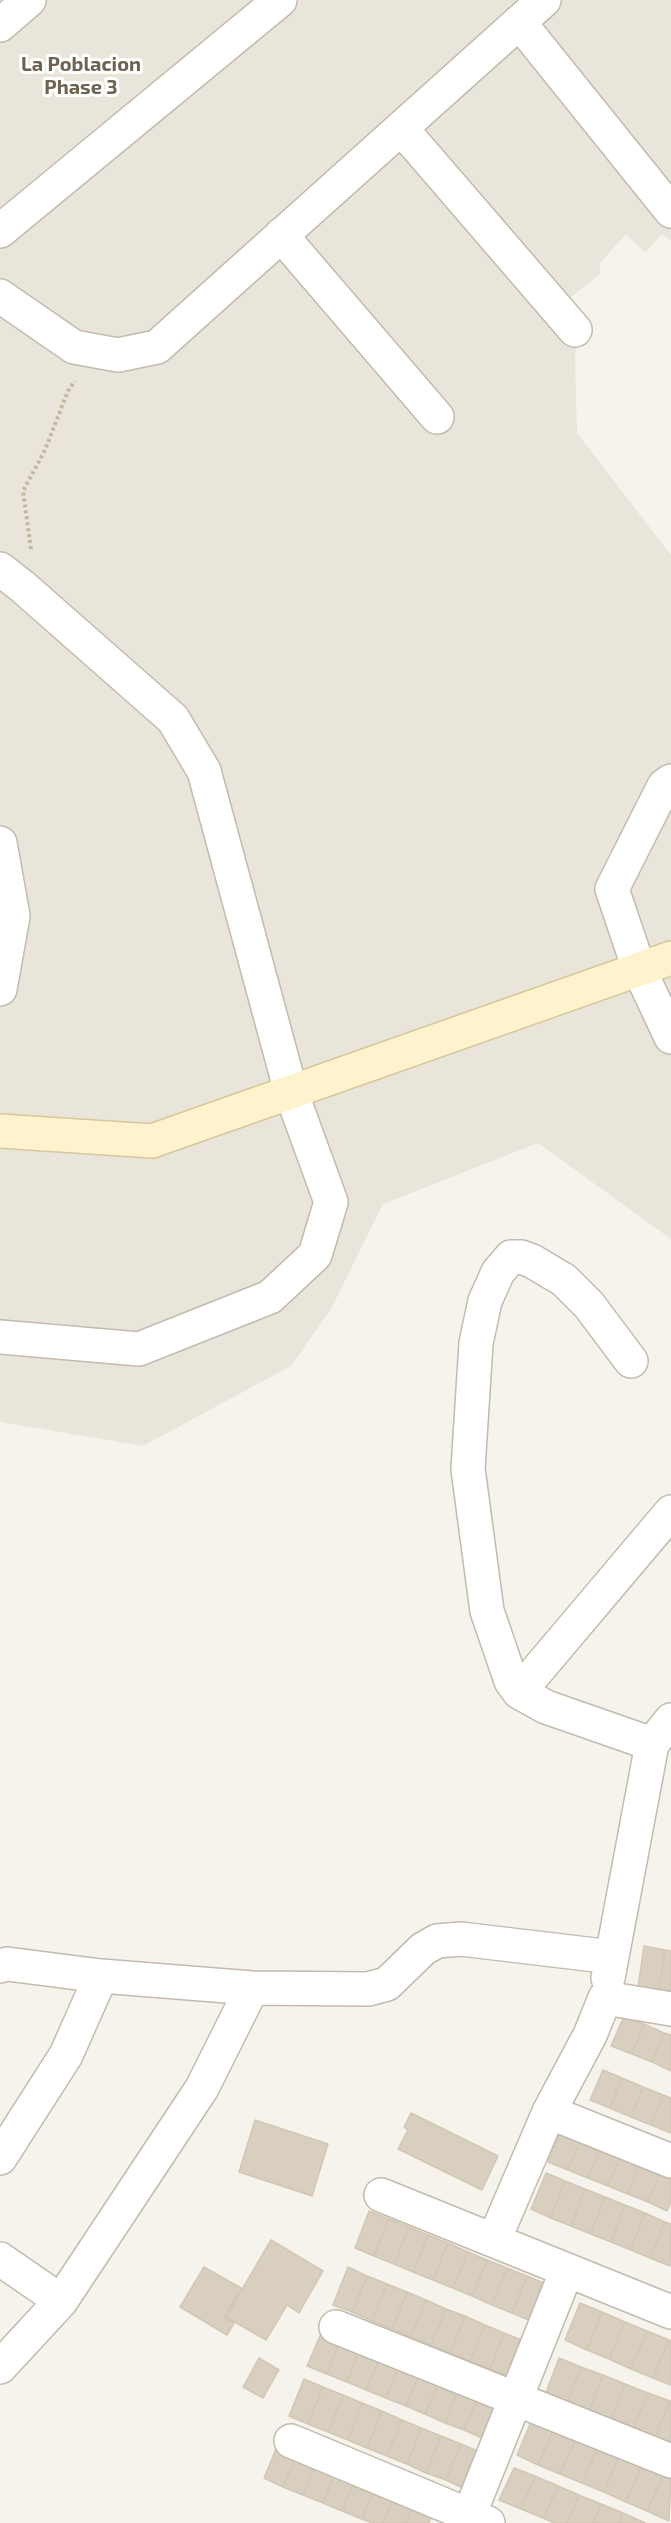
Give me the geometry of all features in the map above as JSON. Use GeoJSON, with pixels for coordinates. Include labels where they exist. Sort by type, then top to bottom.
{"type":"FeatureCollection","features":[{"type":"Feature","properties":{"kind":"street"},"geometry":{"type":"LineString","coordinates":[[0,26],[29,0]]}},
{"type":"Feature","properties":{"kind":"street"},"geometry":{"type":"LineString","coordinates":[[0,231],[280,0]]}},
{"type":"Feature","properties":{"kind":"street"},"geometry":{"type":"LineString","coordinates":[[0,296],[74,346],[118,355],[157,347],[544,0]]}},
{"type":"Feature","properties":{"kind":"street"},"geometry":{"type":"LineString","coordinates":[[519,22],[671,211]]}},
{"type":"Feature","properties":{"kind":"street"},"geometry":{"type":"LineString","coordinates":[[401,128],[575,330]]}},
{"type":"Feature","properties":{"kind":"street"},"geometry":{"type":"LineString","coordinates":[[281,235],[437,417]]}},
{"type":"Feature","properties":{"kind":"street"},"geometry":{"type":"LineString","coordinates":[[0,1337],[139,1349],[270,1297],[315,1255],[331,1202],[291,1092],[204,771],[172,719],[11,578]]}},
{"type":"Feature","properties":{"kind":"street"},"geometry":{"type":"LineString","coordinates":[[671,781],[664,786],[612,889],[639,969],[671,1037]]}},
{"type":"Feature","properties":{"kind":"street"},"geometry":{"type":"LineString","coordinates":[[0,843],[13,916],[0,989]]}},
{"type":"Feature","properties":{"kind":"street"},"geometry":{"type":"LineString","coordinates":[[0,1131],[152,1141],[671,958]]}},
{"type":"Feature","properties":{"kind":"street"},"geometry":{"type":"LineString","coordinates":[[494,2240],[549,2112],[590,2035],[605,1998],[662,1732],[546,1707],[519,1692],[511,1681],[487,1611],[468,1469],[476,1343],[485,1301],[503,1263],[511,1257],[521,1257],[564,1280],[590,1305],[631,1361]]}},
{"type":"Feature","properties":{"kind":"street"},"geometry":{"type":"LineString","coordinates":[[519,1692],[671,1512]]}},
{"type":"Feature","properties":{"kind":"street"},"geometry":{"type":"LineString","coordinates":[[0,1966],[7,1964],[101,1976],[252,1988],[379,1987],[387,1984],[423,1949],[437,1941],[461,1939],[612,1957]]}},
{"type":"Feature","properties":{"kind":"street"},"geometry":{"type":"LineString","coordinates":[[0,2158],[66,2055],[101,1976]]}},
{"type":"Feature","properties":{"kind":"street"},"geometry":{"type":"LineString","coordinates":[[0,2367],[61,2301],[202,2088],[252,1988]]}},
{"type":"Feature","properties":{"kind":"street"},"geometry":{"type":"LineString","coordinates":[[605,1998],[671,2009]]}},
{"type":"Feature","properties":{"kind":"street"},"geometry":{"type":"LineString","coordinates":[[549,2112],[671,2161]]}},
{"type":"Feature","properties":{"kind":"street"},"geometry":{"type":"LineString","coordinates":[[381,2195],[671,2312]]}},
{"type":"Feature","properties":{"kind":"street"},"geometry":{"type":"LineString","coordinates":[[0,2259],[61,2301]]}},
{"type":"Feature","properties":{"kind":"street"},"geometry":{"type":"LineString","coordinates":[[291,2441],[474,2520],[516,2399],[567,2270]]}},
{"type":"Feature","properties":{"kind":"street"},"geometry":{"type":"LineString","coordinates":[[336,2327],[671,2461]]}},
{"type":"Feature","properties":{"kind":"path"},"geometry":{"type":"LineString","coordinates":[[11,578],[32,545],[23,491],[45,450],[68,391],[96,351]]}},
{"type":"Feature","properties":{"kind":"shaded area","name":"La Poblacion Phase 3"},"geometry":{"type":"Polygon","coordinates":[[[0,0],[671,0],[671,241],[662,234],[645,253],[626,234],[600,263],[600,274],[566,301],[583,327],[575,355],[577,433],[671,555],[671,1239],[538,1143],[383,1204],[331,1309],[291,1366],[143,1446],[0,1422],[0,0]]]}},
{"type":"Feature","properties":{"kind":"building"},"geometry":{"type":"Polygon","coordinates":[[[644,1946],[665,1950],[658,1997],[637,1994],[644,1946]]]}},
{"type":"Feature","properties":{"kind":"building"},"geometry":{"type":"Polygon","coordinates":[[[665,1950],[671,1951],[671,1999],[658,1997],[665,1950]]]}},
{"type":"Feature","properties":{"kind":"building"},"geometry":{"type":"Polygon","coordinates":[[[624,2016],[644,2024],[632,2054],[611,2046],[624,2016]]]}},
{"type":"Feature","properties":{"kind":"building"},"geometry":{"type":"Polygon","coordinates":[[[644,2024],[664,2033],[652,2062],[632,2054],[644,2024]]]}},
{"type":"Feature","properties":{"kind":"building"},"geometry":{"type":"Polygon","coordinates":[[[664,2033],[671,2035],[671,2071],[652,2062],[664,2033]]]}},
{"type":"Feature","properties":{"kind":"building"},"geometry":{"type":"Polygon","coordinates":[[[603,2070],[622,2078],[610,2108],[590,2100],[603,2070]]]}},
{"type":"Feature","properties":{"kind":"building"},"geometry":{"type":"Polygon","coordinates":[[[622,2078],[643,2087],[631,2117],[610,2108],[622,2078]]]}},
{"type":"Feature","properties":{"kind":"building"},"geometry":{"type":"Polygon","coordinates":[[[643,2087],[663,2095],[651,2125],[631,2117],[643,2087]]]}},
{"type":"Feature","properties":{"kind":"building"},"geometry":{"type":"Polygon","coordinates":[[[663,2095],[671,2098],[671,2133],[651,2125],[663,2095]]]}},
{"type":"Feature","properties":{"kind":"building"},"geometry":{"type":"Polygon","coordinates":[[[411,2113],[498,2156],[482,2190],[398,2149],[408,2130],[404,2127],[411,2113]]]}},
{"type":"Feature","properties":{"kind":"building"},"geometry":{"type":"Polygon","coordinates":[[[255,2120],[328,2144],[312,2196],[239,2172],[255,2120]]]}},
{"type":"Feature","properties":{"kind":"building"},"geometry":{"type":"Polygon","coordinates":[[[563,2125],[583,2133],[568,2170],[548,2162],[563,2125]]]}},
{"type":"Feature","properties":{"kind":"building"},"geometry":{"type":"Polygon","coordinates":[[[583,2133],[603,2141],[588,2178],[568,2170],[583,2133]]]}},
{"type":"Feature","properties":{"kind":"building"},"geometry":{"type":"Polygon","coordinates":[[[603,2141],[623,2149],[608,2186],[588,2178],[603,2141]]]}},
{"type":"Feature","properties":{"kind":"building"},"geometry":{"type":"Polygon","coordinates":[[[623,2149],[642,2158],[628,2194],[608,2186],[623,2149]]]}},
{"type":"Feature","properties":{"kind":"building"},"geometry":{"type":"Polygon","coordinates":[[[642,2158],[663,2166],[648,2202],[628,2194],[642,2158]]]}},
{"type":"Feature","properties":{"kind":"building"},"geometry":{"type":"Polygon","coordinates":[[[663,2166],[671,2169],[671,2202],[667,2211],[648,2202],[663,2166]]]}},
{"type":"Feature","properties":{"kind":"building"},"geometry":{"type":"Polygon","coordinates":[[[546,2173],[565,2181],[551,2218],[531,2209],[546,2173]]]}},
{"type":"Feature","properties":{"kind":"building"},"geometry":{"type":"Polygon","coordinates":[[[565,2181],[585,2189],[571,2226],[551,2218],[565,2181]]]}},
{"type":"Feature","properties":{"kind":"building"},"geometry":{"type":"Polygon","coordinates":[[[585,2189],[605,2197],[591,2234],[571,2226],[585,2189]]]}},
{"type":"Feature","properties":{"kind":"building"},"geometry":{"type":"Polygon","coordinates":[[[605,2197],[625,2205],[611,2242],[591,2234],[605,2197]]]}},
{"type":"Feature","properties":{"kind":"building"},"geometry":{"type":"Polygon","coordinates":[[[625,2205],[645,2213],[631,2250],[611,2242],[625,2205]]]}},
{"type":"Feature","properties":{"kind":"building"},"geometry":{"type":"Polygon","coordinates":[[[369,2211],[389,2219],[374,2256],[355,2248],[369,2211]]]}},
{"type":"Feature","properties":{"kind":"building"},"geometry":{"type":"Polygon","coordinates":[[[645,2213],[665,2222],[650,2258],[631,2250],[645,2213]]]}},
{"type":"Feature","properties":{"kind":"building"},"geometry":{"type":"Polygon","coordinates":[[[389,2219],[409,2227],[394,2264],[374,2256],[389,2219]]]}},
{"type":"Feature","properties":{"kind":"building"},"geometry":{"type":"Polygon","coordinates":[[[665,2222],[671,2224],[670,2266],[650,2258],[665,2222]]]}},
{"type":"Feature","properties":{"kind":"building"},"geometry":{"type":"Polygon","coordinates":[[[409,2227],[428,2235],[413,2272],[394,2264],[409,2227]]]}},
{"type":"Feature","properties":{"kind":"building"},"geometry":{"type":"Polygon","coordinates":[[[428,2235],[448,2243],[433,2280],[413,2272],[428,2235]]]}},
{"type":"Feature","properties":{"kind":"building"},"geometry":{"type":"Polygon","coordinates":[[[271,2240],[323,2271],[299,2313],[287,2305],[266,2340],[226,2317],[271,2240]]]}},
{"type":"Feature","properties":{"kind":"building"},"geometry":{"type":"Polygon","coordinates":[[[448,2243],[468,2252],[453,2288],[433,2280],[448,2243]]]}},
{"type":"Feature","properties":{"kind":"building"},"geometry":{"type":"Polygon","coordinates":[[[468,2252],[487,2260],[472,2296],[453,2288],[468,2252]]]}},
{"type":"Feature","properties":{"kind":"building"},"geometry":{"type":"Polygon","coordinates":[[[487,2260],[507,2268],[492,2305],[472,2296],[487,2260]]]}},
{"type":"Feature","properties":{"kind":"building"},"geometry":{"type":"Polygon","coordinates":[[[204,2267],[241,2288],[224,2318],[234,2323],[227,2335],[180,2307],[204,2267]]]}},
{"type":"Feature","properties":{"kind":"building"},"geometry":{"type":"Polygon","coordinates":[[[348,2267],[367,2276],[352,2312],[333,2305],[348,2267]]]}},
{"type":"Feature","properties":{"kind":"building"},"geometry":{"type":"Polygon","coordinates":[[[507,2268],[527,2276],[512,2313],[492,2305],[507,2268]]]}},
{"type":"Feature","properties":{"kind":"building"},"geometry":{"type":"Polygon","coordinates":[[[367,2276],[387,2284],[372,2321],[352,2312],[367,2276]]]}},
{"type":"Feature","properties":{"kind":"building"},"geometry":{"type":"Polygon","coordinates":[[[527,2276],[546,2284],[531,2321],[512,2313],[527,2276]]]}},
{"type":"Feature","properties":{"kind":"building"},"geometry":{"type":"Polygon","coordinates":[[[387,2284],[407,2292],[392,2329],[372,2321],[387,2284]]]}},
{"type":"Feature","properties":{"kind":"building"},"geometry":{"type":"Polygon","coordinates":[[[407,2292],[426,2300],[411,2337],[392,2329],[407,2292]]]}},
{"type":"Feature","properties":{"kind":"building"},"geometry":{"type":"Polygon","coordinates":[[[426,2300],[446,2309],[431,2345],[411,2337],[426,2300]]]}},
{"type":"Feature","properties":{"kind":"building"},"geometry":{"type":"Polygon","coordinates":[[[580,2303],[602,2312],[587,2350],[565,2340],[580,2303]]]}},
{"type":"Feature","properties":{"kind":"building"},"geometry":{"type":"Polygon","coordinates":[[[446,2309],[465,2316],[450,2353],[431,2345],[446,2309]]]}},
{"type":"Feature","properties":{"kind":"building"},"geometry":{"type":"Polygon","coordinates":[[[602,2312],[625,2322],[609,2359],[587,2350],[602,2312]]]}},
{"type":"Feature","properties":{"kind":"building"},"geometry":{"type":"Polygon","coordinates":[[[465,2316],[485,2325],[470,2361],[450,2353],[465,2316]]]}},
{"type":"Feature","properties":{"kind":"building"},"geometry":{"type":"Polygon","coordinates":[[[625,2322],[647,2331],[631,2369],[609,2359],[625,2322]]]}},
{"type":"Feature","properties":{"kind":"building"},"geometry":{"type":"Polygon","coordinates":[[[485,2325],[504,2333],[490,2369],[470,2361],[485,2325]]]}},
{"type":"Feature","properties":{"kind":"building"},"geometry":{"type":"Polygon","coordinates":[[[323,2329],[342,2337],[327,2374],[307,2366],[323,2329]]]}},
{"type":"Feature","properties":{"kind":"building"},"geometry":{"type":"Polygon","coordinates":[[[647,2331],[669,2340],[653,2378],[631,2369],[647,2331]]]}},
{"type":"Feature","properties":{"kind":"building"},"geometry":{"type":"Polygon","coordinates":[[[504,2333],[524,2341],[509,2377],[490,2369],[504,2333]]]}},
{"type":"Feature","properties":{"kind":"building"},"geometry":{"type":"Polygon","coordinates":[[[342,2337],[362,2345],[347,2382],[327,2374],[342,2337]]]}},
{"type":"Feature","properties":{"kind":"building"},"geometry":{"type":"Polygon","coordinates":[[[669,2340],[671,2341],[671,2385],[653,2378],[669,2340]]]}},
{"type":"Feature","properties":{"kind":"building"},"geometry":{"type":"Polygon","coordinates":[[[362,2345],[382,2353],[366,2390],[347,2382],[362,2345]]]}},
{"type":"Feature","properties":{"kind":"building"},"geometry":{"type":"Polygon","coordinates":[[[382,2353],[401,2362],[386,2398],[366,2390],[382,2353]]]}},
{"type":"Feature","properties":{"kind":"building"},"geometry":{"type":"Polygon","coordinates":[[[259,2358],[279,2370],[263,2398],[243,2387],[259,2358]]]}},
{"type":"Feature","properties":{"kind":"building"},"geometry":{"type":"Polygon","coordinates":[[[559,2358],[581,2367],[567,2403],[545,2395],[559,2358]]]}},
{"type":"Feature","properties":{"kind":"building"},"geometry":{"type":"Polygon","coordinates":[[[401,2362],[421,2370],[406,2406],[386,2398],[401,2362]]]}},
{"type":"Feature","properties":{"kind":"building"},"geometry":{"type":"Polygon","coordinates":[[[581,2367],[603,2375],[589,2412],[567,2403],[581,2367]]]}},
{"type":"Feature","properties":{"kind":"building"},"geometry":{"type":"Polygon","coordinates":[[[421,2370],[441,2378],[425,2414],[406,2406],[421,2370]]]}},
{"type":"Feature","properties":{"kind":"building"},"geometry":{"type":"Polygon","coordinates":[[[603,2375],[625,2384],[611,2421],[589,2412],[603,2375]]]}},
{"type":"Feature","properties":{"kind":"building"},"geometry":{"type":"Polygon","coordinates":[[[441,2378],[460,2386],[445,2423],[425,2414],[441,2378]]]}},
{"type":"Feature","properties":{"kind":"building"},"geometry":{"type":"Polygon","coordinates":[[[304,2379],[323,2387],[308,2424],[289,2416],[304,2379]]]}},
{"type":"Feature","properties":{"kind":"building"},"geometry":{"type":"Polygon","coordinates":[[[625,2384],[648,2393],[633,2429],[611,2421],[625,2384]]]}},
{"type":"Feature","properties":{"kind":"building"},"geometry":{"type":"Polygon","coordinates":[[[460,2386],[480,2394],[464,2430],[445,2423],[460,2386]]]}},
{"type":"Feature","properties":{"kind":"building"},"geometry":{"type":"Polygon","coordinates":[[[323,2387],[343,2395],[328,2432],[308,2424],[323,2387]]]}},
{"type":"Feature","properties":{"kind":"building"},"geometry":{"type":"Polygon","coordinates":[[[648,2393],[670,2401],[655,2438],[633,2429],[648,2393]]]}},
{"type":"Feature","properties":{"kind":"building"},"geometry":{"type":"Polygon","coordinates":[[[480,2394],[500,2402],[484,2439],[464,2430],[480,2394]]]}},
{"type":"Feature","properties":{"kind":"building"},"geometry":{"type":"Polygon","coordinates":[[[343,2395],[362,2403],[348,2440],[328,2432],[343,2395]]]}},
{"type":"Feature","properties":{"kind":"building"},"geometry":{"type":"Polygon","coordinates":[[[671,2402],[671,2445],[655,2438],[671,2402]]]}},
{"type":"Feature","properties":{"kind":"building"},"geometry":{"type":"Polygon","coordinates":[[[362,2403],[382,2411],[367,2448],[348,2440],[362,2403]]]}},
{"type":"Feature","properties":{"kind":"building"},"geometry":{"type":"Polygon","coordinates":[[[382,2411],[402,2420],[387,2456],[367,2448],[382,2411]]]}},
{"type":"Feature","properties":{"kind":"building"},"geometry":{"type":"Polygon","coordinates":[[[534,2415],[556,2424],[538,2465],[517,2455],[534,2415]]]}},
{"type":"Feature","properties":{"kind":"building"},"geometry":{"type":"Polygon","coordinates":[[[402,2420],[421,2428],[407,2464],[387,2456],[402,2420]]]}},
{"type":"Feature","properties":{"kind":"building"},"geometry":{"type":"Polygon","coordinates":[[[556,2424],[578,2433],[560,2474],[538,2465],[556,2424]]]}},
{"type":"Feature","properties":{"kind":"building"},"geometry":{"type":"Polygon","coordinates":[[[421,2428],[441,2436],[426,2473],[407,2464],[421,2428]]]}},
{"type":"Feature","properties":{"kind":"building"},"geometry":{"type":"Polygon","coordinates":[[[578,2433],[600,2443],[582,2483],[560,2474],[578,2433]]]}},
{"type":"Feature","properties":{"kind":"building"},"geometry":{"type":"Polygon","coordinates":[[[441,2436],[461,2444],[446,2480],[426,2473],[441,2436]]]}},
{"type":"Feature","properties":{"kind":"building"},"geometry":{"type":"Polygon","coordinates":[[[279,2442],[299,2450],[283,2487],[264,2478],[279,2442]]]}},
{"type":"Feature","properties":{"kind":"building"},"geometry":{"type":"Polygon","coordinates":[[[600,2443],[621,2452],[604,2492],[582,2483],[600,2443]]]}},
{"type":"Feature","properties":{"kind":"building"},"geometry":{"type":"Polygon","coordinates":[[[461,2444],[480,2452],[465,2489],[446,2480],[461,2444]]]}},
{"type":"Feature","properties":{"kind":"building"},"geometry":{"type":"Polygon","coordinates":[[[299,2450],[318,2458],[303,2495],[283,2487],[299,2450]]]}},
{"type":"Feature","properties":{"kind":"building"},"geometry":{"type":"Polygon","coordinates":[[[621,2452],[643,2462],[626,2502],[604,2492],[621,2452]]]}},
{"type":"Feature","properties":{"kind":"building"},"geometry":{"type":"Polygon","coordinates":[[[318,2458],[338,2466],[323,2503],[303,2495],[318,2458]]]}},
{"type":"Feature","properties":{"kind":"building"},"geometry":{"type":"Polygon","coordinates":[[[643,2462],[665,2471],[647,2511],[626,2502],[643,2462]]]}},
{"type":"Feature","properties":{"kind":"building"},"geometry":{"type":"Polygon","coordinates":[[[338,2466],[357,2474],[342,2511],[323,2503],[338,2466]]]}},
{"type":"Feature","properties":{"kind":"building"},"geometry":{"type":"Polygon","coordinates":[[[514,2468],[535,2476],[521,2509],[499,2500],[514,2468]]]}},
{"type":"Feature","properties":{"kind":"building"},"geometry":{"type":"Polygon","coordinates":[[[665,2471],[671,2474],[669,2521],[647,2511],[665,2471]]]}},
{"type":"Feature","properties":{"kind":"building"},"geometry":{"type":"Polygon","coordinates":[[[357,2474],[377,2482],[362,2519],[342,2511],[357,2474]]]}},
{"type":"Feature","properties":{"kind":"building"},"geometry":{"type":"Polygon","coordinates":[[[535,2476],[558,2486],[543,2518],[521,2509],[535,2476]]]}},
{"type":"Feature","properties":{"kind":"building"},"geometry":{"type":"Polygon","coordinates":[[[377,2482],[397,2490],[383,2523],[372,2523],[362,2519],[377,2482]]]}},
{"type":"Feature","properties":{"kind":"building"},"geometry":{"type":"Polygon","coordinates":[[[558,2486],[579,2495],[567,2523],[554,2523],[543,2518],[558,2486]]]}},
{"type":"Feature","properties":{"kind":"building"},"geometry":{"type":"Polygon","coordinates":[[[397,2490],[416,2498],[406,2523],[383,2523],[397,2490]]]}},
{"type":"Feature","properties":{"kind":"building"},"geometry":{"type":"Polygon","coordinates":[[[579,2495],[601,2504],[593,2523],[567,2523],[579,2495]]]}},
{"type":"Feature","properties":{"kind":"building"},"geometry":{"type":"Polygon","coordinates":[[[416,2498],[436,2507],[429,2523],[406,2523],[416,2498]]]}},
{"type":"Feature","properties":{"kind":"building"},"geometry":{"type":"Polygon","coordinates":[[[601,2504],[623,2513],[619,2523],[593,2523],[601,2504]]]}},
{"type":"Feature","properties":{"kind":"building"},"geometry":{"type":"Polygon","coordinates":[[[623,2513],[645,2523],[619,2523],[623,2513]]]}},
{"type":"Feature","properties":{"kind":"district","name":"La Poblacion Phase 3"},"geometry":{"type":"Point","coordinates":[81,76]}}]}
